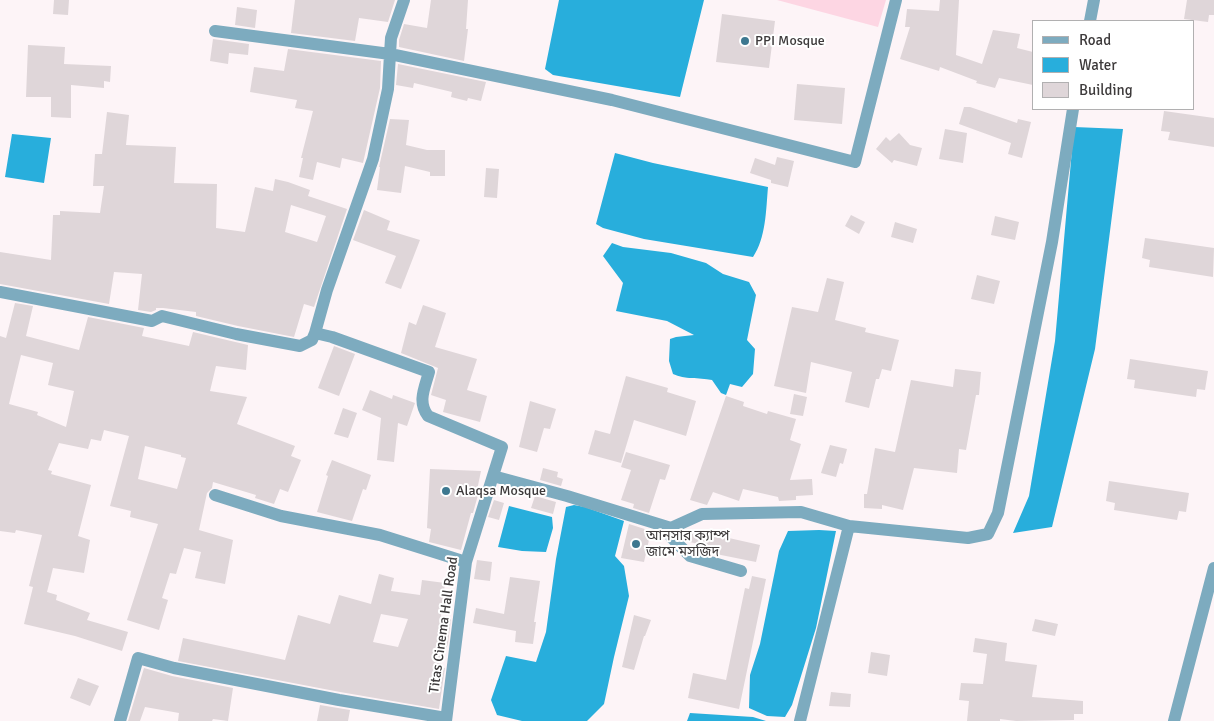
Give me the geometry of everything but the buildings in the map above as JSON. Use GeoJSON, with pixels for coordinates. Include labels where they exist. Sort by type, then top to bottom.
{"type":"FeatureCollection","features":[{"type":"Feature","properties":{"kind":"street"},"geometry":{"type":"LineString","coordinates":[[0,292],[152,321],[162,316],[236,334],[300,346],[312,340],[327,290],[373,159],[388,89],[390,38],[404,0]]}},
{"type":"Feature","properties":{"kind":"street"},"geometry":{"type":"LineString","coordinates":[[215,31],[390,54],[612,100],[855,162],[896,0]]}},
{"type":"Feature","properties":{"kind":"street"},"geometry":{"type":"LineString","coordinates":[[1090,20],[1094,0]]}},
{"type":"Feature","properties":{"kind":"street"},"geometry":{"type":"LineString","coordinates":[[493,476],[567,496],[671,528],[702,514],[801,512],[849,526],[968,538],[988,534],[998,513],[1052,242],[1073,110]]}},
{"type":"Feature","properties":{"kind":"street","name":"Titas Cinema Hall Road"},"geometry":{"type":"LineString","coordinates":[[315,333],[429,372],[421,401],[423,409],[428,416],[502,447],[466,562],[446,720]]}},
{"type":"Feature","properties":{"kind":"street"},"geometry":{"type":"LineString","coordinates":[[215,495],[281,516],[380,535],[466,562]]}},
{"type":"Feature","properties":{"kind":"street"},"geometry":{"type":"LineString","coordinates":[[800,721],[849,526]]}},
{"type":"Feature","properties":{"kind":"street"},"geometry":{"type":"LineString","coordinates":[[671,528],[671,538],[690,556],[742,571]]}},
{"type":"Feature","properties":{"kind":"street"},"geometry":{"type":"LineString","coordinates":[[1174,721],[1214,568]]}},
{"type":"Feature","properties":{"kind":"street"},"geometry":{"type":"LineString","coordinates":[[120,721],[138,658],[174,668],[446,720]]}},
{"type":"Feature","properties":{"kind":"shaded area"},"geometry":{"type":"Polygon","coordinates":[[[777,0],[886,0],[878,27],[777,0]]]}},
{"type":"Feature","properties":{"kind":"water"},"geometry":{"type":"Polygon","coordinates":[[[559,0],[704,0],[680,97],[553,75],[545,69],[559,0]]]}},
{"type":"Feature","properties":{"kind":"water"},"geometry":{"type":"Polygon","coordinates":[[[1074,127],[1123,129],[1095,349],[1052,527],[1013,533],[1029,496],[1055,341],[1074,127]]]}},
{"type":"Feature","properties":{"kind":"water"},"geometry":{"type":"Polygon","coordinates":[[[12,134],[51,138],[44,183],[5,177],[12,134]]]}},
{"type":"Feature","properties":{"kind":"water"},"geometry":{"type":"Polygon","coordinates":[[[615,153],[653,163],[768,187],[763,233],[753,257],[644,239],[603,228],[596,224],[615,153]]]}},
{"type":"Feature","properties":{"kind":"water"},"geometry":{"type":"Polygon","coordinates":[[[612,243],[623,247],[671,253],[706,263],[723,274],[749,282],[756,295],[747,340],[755,349],[753,374],[742,387],[730,384],[726,395],[721,393],[712,380],[682,377],[673,374],[669,361],[670,339],[694,335],[667,321],[616,311],[623,283],[603,256],[612,243]]]}},
{"type":"Feature","properties":{"kind":"water"},"geometry":{"type":"Polygon","coordinates":[[[574,505],[624,521],[615,556],[624,566],[629,596],[604,704],[587,721],[522,721],[497,715],[491,700],[506,656],[536,662],[546,632],[556,559],[566,507],[574,505]]]}},
{"type":"Feature","properties":{"kind":"water"},"geometry":{"type":"Polygon","coordinates":[[[509,506],[552,517],[553,528],[546,552],[498,547],[509,506]]]}},
{"type":"Feature","properties":{"kind":"water"},"geometry":{"type":"Polygon","coordinates":[[[788,531],[836,531],[816,628],[792,705],[785,717],[767,716],[749,708],[750,675],[760,644],[779,551],[788,531]]]}},
{"type":"Feature","properties":{"kind":"water"},"geometry":{"type":"Polygon","coordinates":[[[690,713],[753,717],[766,721],[687,721],[690,713]]]}},
{"type":"Feature","properties":{"kind":"place","name":"PPI Mosque"},"geometry":{"type":"Point","coordinates":[745,41]}},
{"type":"Feature","properties":{"kind":"place","name":"Alaqsa Mosque"},"geometry":{"type":"Point","coordinates":[446,491]}},
{"type":"Feature","properties":{"kind":"place","name":"আনসার ক্যাম্প জামে মসজিদ"},"geometry":{"type":"Point","coordinates":[636,544]}}]}
